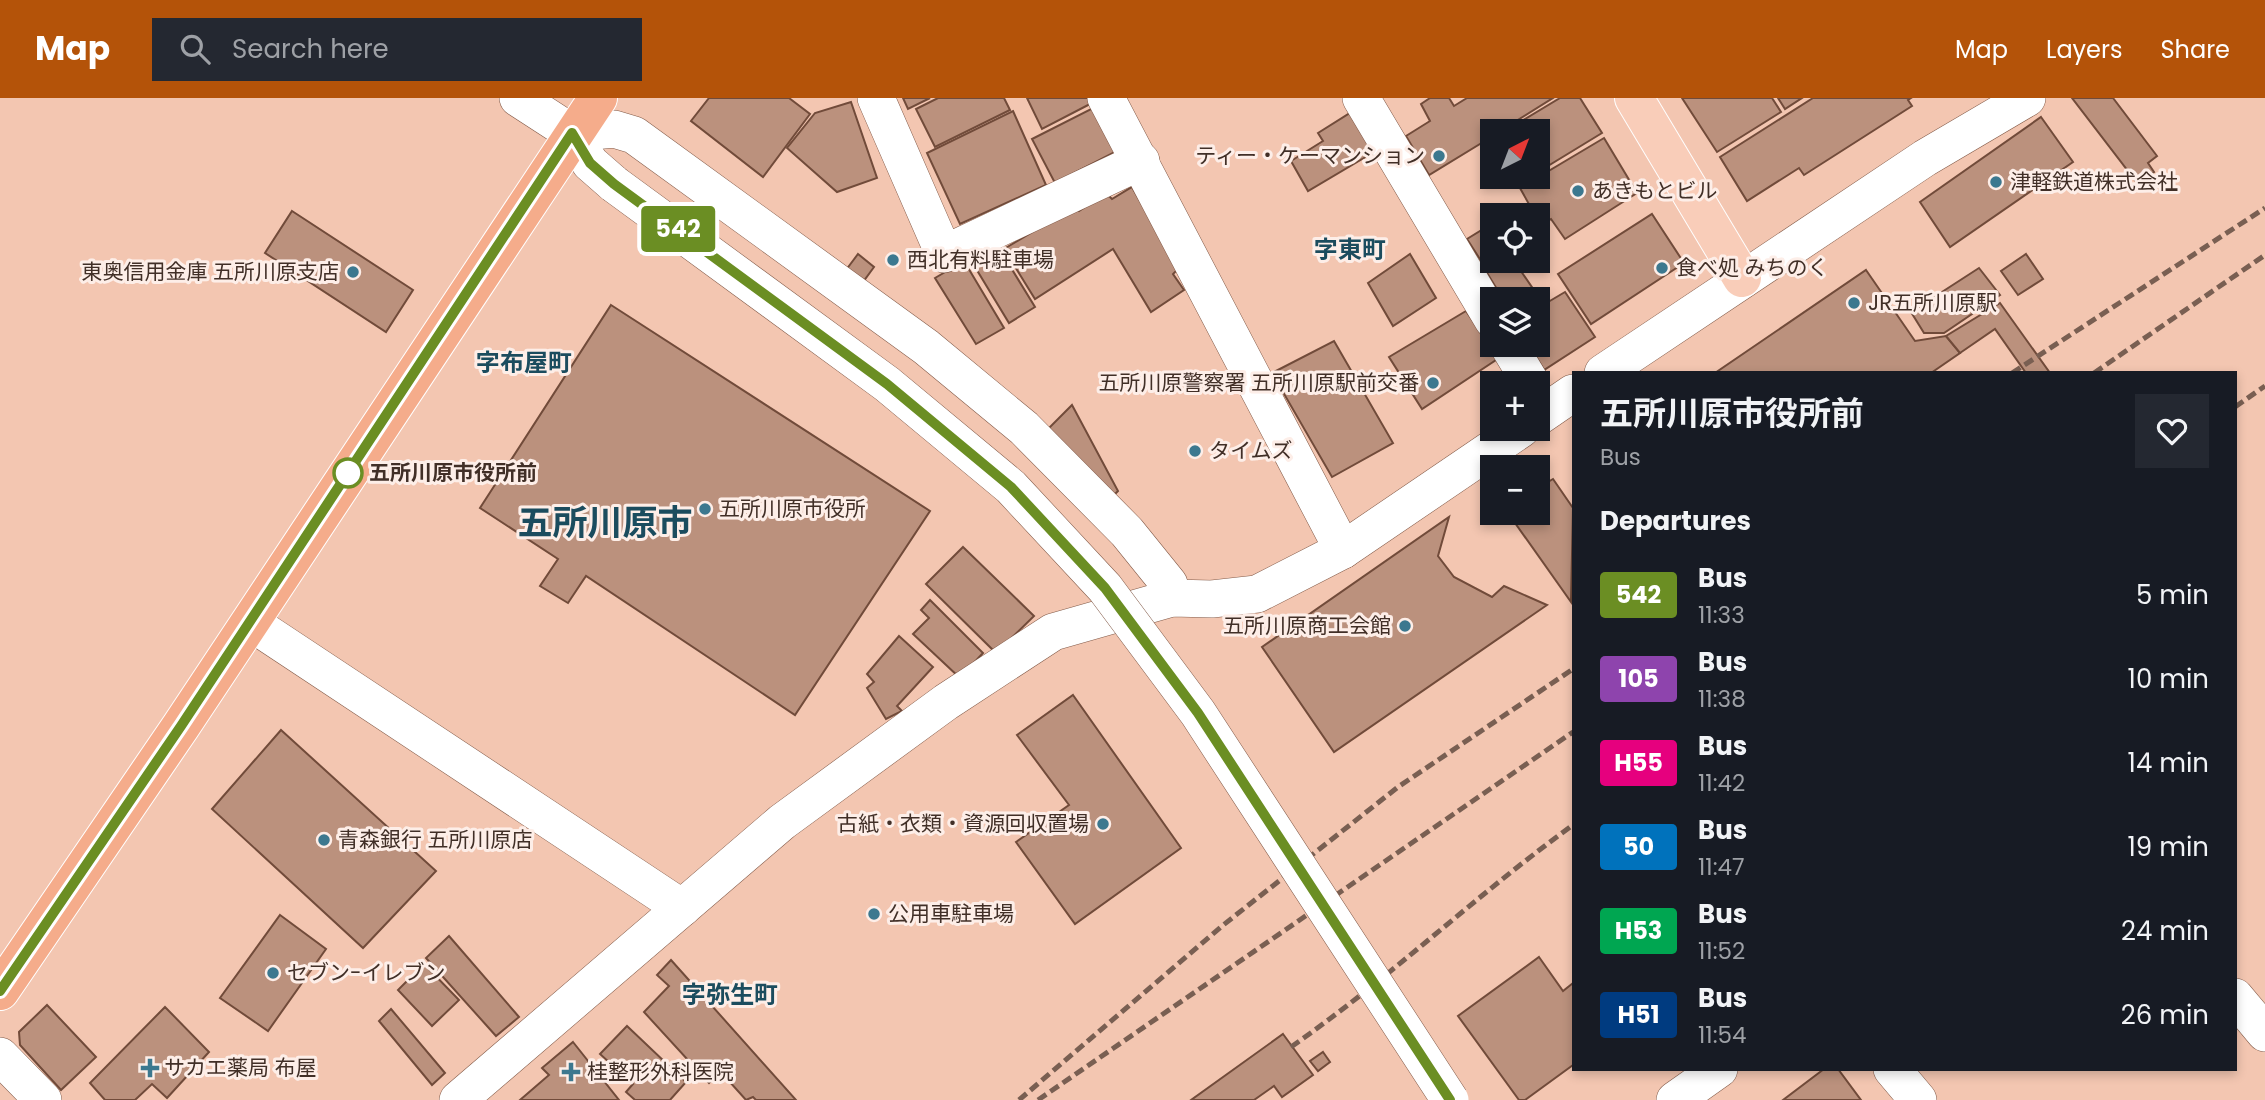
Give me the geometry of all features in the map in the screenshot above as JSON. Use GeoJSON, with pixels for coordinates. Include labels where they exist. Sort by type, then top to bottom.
{"type":"FeatureCollection","features":[{"type":"Feature","properties":{"kind":"highway"},"geometry":{"type":"LineString","coordinates":[[0,991],[250,622],[597,98]]}},
{"type":"Feature","properties":{"kind":"main road"},"geometry":{"type":"LineString","coordinates":[[1634,98],[1742,278]]}},
{"type":"Feature","properties":{"kind":"street"},"geometry":{"type":"LineString","coordinates":[[518,98],[572,133],[590,163],[614,184],[887,384],[1011,487],[1105,588],[1198,713],[1450,1100]]}},
{"type":"Feature","properties":{"kind":"street"},"geometry":{"type":"LineString","coordinates":[[876,98],[944,254],[1141,161]]}},
{"type":"Feature","properties":{"kind":"street"},"geometry":{"type":"LineString","coordinates":[[1106,98],[1343,550]]}},
{"type":"Feature","properties":{"kind":"street"},"geometry":{"type":"LineString","coordinates":[[1361,98],[1480,298]]}},
{"type":"Feature","properties":{"kind":"street"},"geometry":{"type":"LineString","coordinates":[[1606,371],[2005,104]]}},
{"type":"Feature","properties":{"kind":"street"},"geometry":{"type":"LineString","coordinates":[[572,133],[614,129],[634,135],[926,346],[1024,428],[1127,532],[1168,584],[1172,598]]}},
{"type":"Feature","properties":{"kind":"street"},"geometry":{"type":"LineString","coordinates":[[471,1096],[782,822],[946,702],[1053,632],[1172,598],[1212,599],[1257,594],[1343,550],[1493,441]]}},
{"type":"Feature","properties":{"kind":"street"},"geometry":{"type":"LineString","coordinates":[[250,622],[682,908]]}},
{"type":"Feature","properties":{"kind":"street"},"geometry":{"type":"LineString","coordinates":[[2237,999],[2265,1033]]}},
{"type":"Feature","properties":{"kind":"street"},"geometry":{"type":"LineString","coordinates":[[0,1056],[44,1100]]}},
{"type":"Feature","properties":{"kind":"street"},"geometry":{"type":"LineString","coordinates":[[1675,1100],[1716,1071]]}},
{"type":"Feature","properties":{"kind":"street"},"geometry":{"type":"LineString","coordinates":[[1894,1071],[1918,1100]]}},
{"type":"Feature","properties":{"kind":"building"},"geometry":{"type":"Polygon","coordinates":[[[709,98],[789,98],[810,114],[763,177],[691,121],[709,98]]]}},
{"type":"Feature","properties":{"kind":"building"},"geometry":{"type":"Polygon","coordinates":[[[903,98],[930,98],[908,109],[903,98]]]}},
{"type":"Feature","properties":{"kind":"building"},"geometry":{"type":"Polygon","coordinates":[[[938,98],[1004,98],[1010,110],[935,147],[916,109],[938,98]]]}},
{"type":"Feature","properties":{"kind":"building"},"geometry":{"type":"Polygon","coordinates":[[[1027,98],[1089,98],[1092,103],[1042,129],[1027,98]]]}},
{"type":"Feature","properties":{"kind":"building","name":"ティー・ケーマンション"},"geometry":{"type":"Polygon","coordinates":[[[1430,98],[1449,98],[1454,106],[1467,98],[1553,98],[1519,119],[1480,119],[1480,144],[1429,175],[1406,136],[1430,121],[1421,104],[1430,98]]]}},
{"type":"Feature","properties":{"kind":"building"},"geometry":{"type":"Polygon","coordinates":[[[1560,98],[1580,98],[1602,133],[1550,165],[1550,119],[1525,119],[1560,98]]]}},
{"type":"Feature","properties":{"kind":"building"},"geometry":{"type":"Polygon","coordinates":[[[1682,98],[1772,98],[1781,112],[1717,152],[1682,98]]]}},
{"type":"Feature","properties":{"kind":"building"},"geometry":{"type":"Polygon","coordinates":[[[1778,98],[1802,98],[1785,109],[1778,98]]]}},
{"type":"Feature","properties":{"kind":"building"},"geometry":{"type":"Polygon","coordinates":[[[1813,98],[1911,98],[1908,100],[1912,106],[1804,175],[1799,168],[1747,201],[1720,157],[1813,98]]]}},
{"type":"Feature","properties":{"kind":"building"},"geometry":{"type":"Polygon","coordinates":[[[2072,98],[2113,98],[2157,156],[2148,163],[2154,172],[2138,184],[2072,98]]]}},
{"type":"Feature","properties":{"kind":"building"},"geometry":{"type":"Polygon","coordinates":[[[851,102],[877,178],[837,192],[787,148],[815,113],[851,102]]]}},
{"type":"Feature","properties":{"kind":"building"},"geometry":{"type":"Polygon","coordinates":[[[1095,107],[1117,151],[1055,183],[1032,139],[1095,107]]]}},
{"type":"Feature","properties":{"kind":"building"},"geometry":{"type":"Polygon","coordinates":[[[1013,111],[1046,185],[960,224],[927,153],[1013,111]]]}},
{"type":"Feature","properties":{"kind":"building"},"geometry":{"type":"Polygon","coordinates":[[[1350,113],[1374,152],[1308,191],[1291,161],[1323,141],[1318,133],[1350,113]]]}},
{"type":"Feature","properties":{"kind":"building","name":"津軽鉄道株式会社"},"geometry":{"type":"Polygon","coordinates":[[[2041,117],[2073,162],[1950,247],[1920,202],[2041,117]]]}},
{"type":"Feature","properties":{"kind":"building","name":"あきもとビル"},"geometry":{"type":"Polygon","coordinates":[[[1604,138],[1637,193],[1565,239],[1550,220],[1550,203],[1528,203],[1521,189],[1550,189],[1550,170],[1604,138]]]}},
{"type":"Feature","properties":{"kind":"building"},"geometry":{"type":"Polygon","coordinates":[[[1132,187],[1179,268],[1173,274],[1184,290],[1151,312],[1113,249],[1035,299],[1004,249],[1074,207],[1079,211],[1106,193],[1112,199],[1132,187]]]}},
{"type":"Feature","properties":{"kind":"building"},"geometry":{"type":"Polygon","coordinates":[[[292,211],[413,290],[386,332],[265,253],[292,211]]]}},
{"type":"Feature","properties":{"kind":"building"},"geometry":{"type":"Polygon","coordinates":[[[1652,214],[1684,263],[1591,324],[1558,274],[1652,214]]]}},
{"type":"Feature","properties":{"kind":"building"},"geometry":{"type":"Polygon","coordinates":[[[1480,231],[1480,259],[1467,239],[1480,231]]]}},
{"type":"Feature","properties":{"kind":"building"},"geometry":{"type":"Polygon","coordinates":[[[997,245],[1035,307],[1009,323],[972,262],[997,245]]]}},
{"type":"Feature","properties":{"kind":"building"},"geometry":{"type":"Polygon","coordinates":[[[858,254],[874,267],[863,282],[846,270],[858,254]]]}},
{"type":"Feature","properties":{"kind":"building"},"geometry":{"type":"Polygon","coordinates":[[[1410,254],[1436,298],[1393,326],[1368,283],[1410,254]]]}},
{"type":"Feature","properties":{"kind":"building"},"geometry":{"type":"Polygon","coordinates":[[[2026,254],[2043,279],[2018,295],[2001,271],[2026,254]]]}},
{"type":"Feature","properties":{"kind":"building"},"geometry":{"type":"Polygon","coordinates":[[[964,261],[1004,328],[976,344],[935,278],[964,261]]]}},
{"type":"Feature","properties":{"kind":"building"},"geometry":{"type":"Polygon","coordinates":[[[1979,268],[2000,295],[1944,333],[1924,333],[1911,312],[1979,268]]]}},
{"type":"Feature","properties":{"kind":"building","name":"JR五所川原駅"},"geometry":{"type":"Polygon","coordinates":[[[1866,270],[1915,341],[1946,336],[1960,353],[1934,371],[1718,371],[1866,270]]]}},
{"type":"Feature","properties":{"kind":"building"},"geometry":{"type":"Polygon","coordinates":[[[1487,273],[1522,273],[1532,287],[1496,287],[1487,273]]]}},
{"type":"Feature","properties":{"kind":"building"},"geometry":{"type":"Polygon","coordinates":[[[1565,292],[1595,337],[1544,370],[1536,357],[1550,357],[1550,301],[1565,292]]]}},
{"type":"Feature","properties":{"kind":"building"},"geometry":{"type":"Polygon","coordinates":[[[2000,303],[2049,371],[2025,371],[1995,329],[1960,353],[1946,336],[2000,303]]]}},
{"type":"Feature","properties":{"kind":"building","name":"五所川原市役所"},"geometry":{"type":"Polygon","coordinates":[[[611,305],[930,511],[795,715],[586,576],[568,603],[540,586],[558,559],[480,508],[611,305]]]}},
{"type":"Feature","properties":{"kind":"building","name":"五所川原警察署 五所川原駅前交番"},"geometry":{"type":"Polygon","coordinates":[[[1466,311],[1480,331],[1480,357],[1499,358],[1422,409],[1389,357],[1466,311]]]}},
{"type":"Feature","properties":{"kind":"building"},"geometry":{"type":"Polygon","coordinates":[[[1334,341],[1393,443],[1332,477],[1272,373],[1334,341]]]}},
{"type":"Feature","properties":{"kind":"building"},"geometry":{"type":"Polygon","coordinates":[[[1072,405],[1118,491],[1112,497],[1049,428],[1072,405]]]}},
{"type":"Feature","properties":{"kind":"building"},"geometry":{"type":"Polygon","coordinates":[[[1553,479],[1572,507],[1571,602],[1516,525],[1550,525],[1550,481],[1553,479]]]}},
{"type":"Feature","properties":{"kind":"building","name":"五所川原商工会館"},"geometry":{"type":"Polygon","coordinates":[[[1449,517],[1438,556],[1454,577],[1492,597],[1504,586],[1547,605],[1334,752],[1262,647],[1449,517]]]}},
{"type":"Feature","properties":{"kind":"building"},"geometry":{"type":"Polygon","coordinates":[[[963,547],[1034,616],[996,653],[926,584],[963,547]]]}},
{"type":"Feature","properties":{"kind":"building"},"geometry":{"type":"Polygon","coordinates":[[[930,600],[983,653],[960,678],[913,634],[929,618],[921,610],[930,600]]]}},
{"type":"Feature","properties":{"kind":"building"},"geometry":{"type":"Polygon","coordinates":[[[899,636],[933,667],[897,706],[902,711],[886,719],[867,688],[874,682],[867,674],[899,636]]]}},
{"type":"Feature","properties":{"kind":"building","name":"古紙・衣類・資源回収置場"},"geometry":{"type":"Polygon","coordinates":[[[1073,695],[1181,848],[1075,924],[1016,842],[1069,805],[1017,735],[1073,695]]]}},
{"type":"Feature","properties":{"kind":"building","name":"青森銀行 五所川原店"},"geometry":{"type":"Polygon","coordinates":[[[281,730],[436,871],[363,948],[212,809],[281,730]]]}},
{"type":"Feature","properties":{"kind":"building","name":"セブン-イレブン"},"geometry":{"type":"Polygon","coordinates":[[[280,915],[326,949],[268,1031],[220,998],[280,915]]]}},
{"type":"Feature","properties":{"kind":"building"},"geometry":{"type":"Polygon","coordinates":[[[449,936],[519,1017],[496,1036],[426,958],[449,936]]]}},
{"type":"Feature","properties":{"kind":"building"},"geometry":{"type":"Polygon","coordinates":[[[1539,957],[1563,991],[1572,984],[1572,1066],[1525,1100],[1519,1100],[1458,1016],[1539,957]]]}},
{"type":"Feature","properties":{"kind":"building"},"geometry":{"type":"Polygon","coordinates":[[[671,960],[796,1100],[756,1100],[753,1097],[746,1100],[720,1071],[709,1083],[644,1012],[669,986],[657,975],[671,960]]]}},
{"type":"Feature","properties":{"kind":"building"},"geometry":{"type":"Polygon","coordinates":[[[424,964],[459,1000],[432,1026],[398,990],[424,964]]]}},
{"type":"Feature","properties":{"kind":"building"},"geometry":{"type":"Polygon","coordinates":[[[47,1005],[96,1057],[61,1090],[20,1045],[19,1032],[47,1005]]]}},
{"type":"Feature","properties":{"kind":"building","name":"サカエ薬局 布屋"},"geometry":{"type":"Polygon","coordinates":[[[165,1007],[209,1052],[167,1098],[152,1084],[135,1100],[105,1100],[90,1083],[165,1007]]]}},
{"type":"Feature","properties":{"kind":"building"},"geometry":{"type":"Polygon","coordinates":[[[391,1009],[445,1073],[432,1085],[379,1021],[391,1009]]]}},
{"type":"Feature","properties":{"kind":"building"},"geometry":{"type":"Polygon","coordinates":[[[627,1026],[686,1082],[670,1100],[635,1100],[626,1092],[633,1084],[600,1054],[627,1026]]]}},
{"type":"Feature","properties":{"kind":"building"},"geometry":{"type":"Polygon","coordinates":[[[1283,1034],[1313,1075],[1282,1097],[1274,1086],[1254,1100],[1191,1100],[1283,1034]]]}},
{"type":"Feature","properties":{"kind":"building","name":"桂整形外科医院"},"geometry":{"type":"Polygon","coordinates":[[[573,1042],[619,1100],[520,1100],[549,1075],[542,1068],[573,1042]]]}},
{"type":"Feature","properties":{"kind":"building"},"geometry":{"type":"Polygon","coordinates":[[[1323,1052],[1330,1062],[1318,1071],[1310,1061],[1323,1052]]]}},
{"type":"Feature","properties":{"kind":"building"},"geometry":{"type":"Polygon","coordinates":[[[1821,1071],[1839,1071],[1861,1100],[1783,1100],[1821,1071]]]}},
{"type":"Feature","properties":{"kind":"railway"},"geometry":{"type":"LineString","coordinates":[[2015,371],[2265,208]]}},
{"type":"Feature","properties":{"kind":"railway"},"geometry":{"type":"LineString","coordinates":[[2097,371],[2265,255]]}},
{"type":"Feature","properties":{"kind":"railway"},"geometry":{"type":"LineString","coordinates":[[2237,406],[2265,386]]}},
{"type":"Feature","properties":{"kind":"railway"},"geometry":{"type":"LineString","coordinates":[[1019,1100],[1222,926],[1398,787],[1572,670]]}},
{"type":"Feature","properties":{"kind":"railway"},"geometry":{"type":"LineString","coordinates":[[1038,1100],[1572,733]]}},
{"type":"Feature","properties":{"kind":"railway"},"geometry":{"type":"LineString","coordinates":[[1291,1047],[1328,1021],[1572,826]]}},
{"type":"Feature","properties":{"kind":"bus line","name":"542"},"geometry":{"type":"LineString","coordinates":[[0,991],[181,726],[572,133],[590,163],[614,184],[755,284],[887,384],[1011,487],[1105,588],[1198,713],[1450,1100]]}},
{"type":"Feature","properties":{"kind":"place","name":"ティー・ケーマンション"},"geometry":{"type":"Point","coordinates":[1439,156]}},
{"type":"Feature","properties":{"kind":"place","name":"津軽鉄道株式会社"},"geometry":{"type":"Point","coordinates":[1996,182]}},
{"type":"Feature","properties":{"kind":"place","name":"あきもとビル"},"geometry":{"type":"Point","coordinates":[1578,191]}},
{"type":"Feature","properties":{"kind":"place","name":"西北有料駐車場"},"geometry":{"type":"Point","coordinates":[893,260]}},
{"type":"Feature","properties":{"kind":"place","name":"食べ処 みちのく"},"geometry":{"type":"Point","coordinates":[1662,268]}},
{"type":"Feature","properties":{"kind":"place","name":"東奥信用金庫 五所川原支店"},"geometry":{"type":"Point","coordinates":[353,272]}},
{"type":"Feature","properties":{"kind":"place","name":"JR五所川原駅"},"geometry":{"type":"Point","coordinates":[1854,303]}},
{"type":"Feature","properties":{"kind":"place","name":"五所川原警察署 五所川原駅前交番"},"geometry":{"type":"Point","coordinates":[1433,383]}},
{"type":"Feature","properties":{"kind":"place","name":"タイムズ"},"geometry":{"type":"Point","coordinates":[1195,451]}},
{"type":"Feature","properties":{"kind":"place","name":"五所川原市役所前"},"geometry":{"type":"Point","coordinates":[348,473]}},
{"type":"Feature","properties":{"kind":"place","name":"五所川原市役所"},"geometry":{"type":"Point","coordinates":[705,509]}},
{"type":"Feature","properties":{"kind":"place","name":"五所川原商工会館"},"geometry":{"type":"Point","coordinates":[1405,626]}},
{"type":"Feature","properties":{"kind":"place","name":"古紙・衣類・資源回収置場"},"geometry":{"type":"Point","coordinates":[1103,824]}},
{"type":"Feature","properties":{"kind":"place","name":"青森銀行 五所川原店"},"geometry":{"type":"Point","coordinates":[324,840]}},
{"type":"Feature","properties":{"kind":"place","name":"公用車駐車場"},"geometry":{"type":"Point","coordinates":[874,914]}},
{"type":"Feature","properties":{"kind":"place","name":"セブン-イレブン"},"geometry":{"type":"Point","coordinates":[273,973]}},
{"type":"Feature","properties":{"kind":"place","name":"サカエ薬局 布屋"},"geometry":{"type":"Point","coordinates":[150,1068]}},
{"type":"Feature","properties":{"kind":"place","name":"桂整形外科医院"},"geometry":{"type":"Point","coordinates":[571,1072]}},
{"type":"Feature","properties":{"kind":"district","name":"字東町"},"geometry":{"type":"Point","coordinates":[1350,250]}},
{"type":"Feature","properties":{"kind":"district","name":"字布屋町"},"geometry":{"type":"Point","coordinates":[524,363]}},
{"type":"Feature","properties":{"kind":"district","name":"五所川原市"},"geometry":{"type":"Point","coordinates":[605,523]}},
{"type":"Feature","properties":{"kind":"district","name":"字弥生町"},"geometry":{"type":"Point","coordinates":[730,995]}}]}
